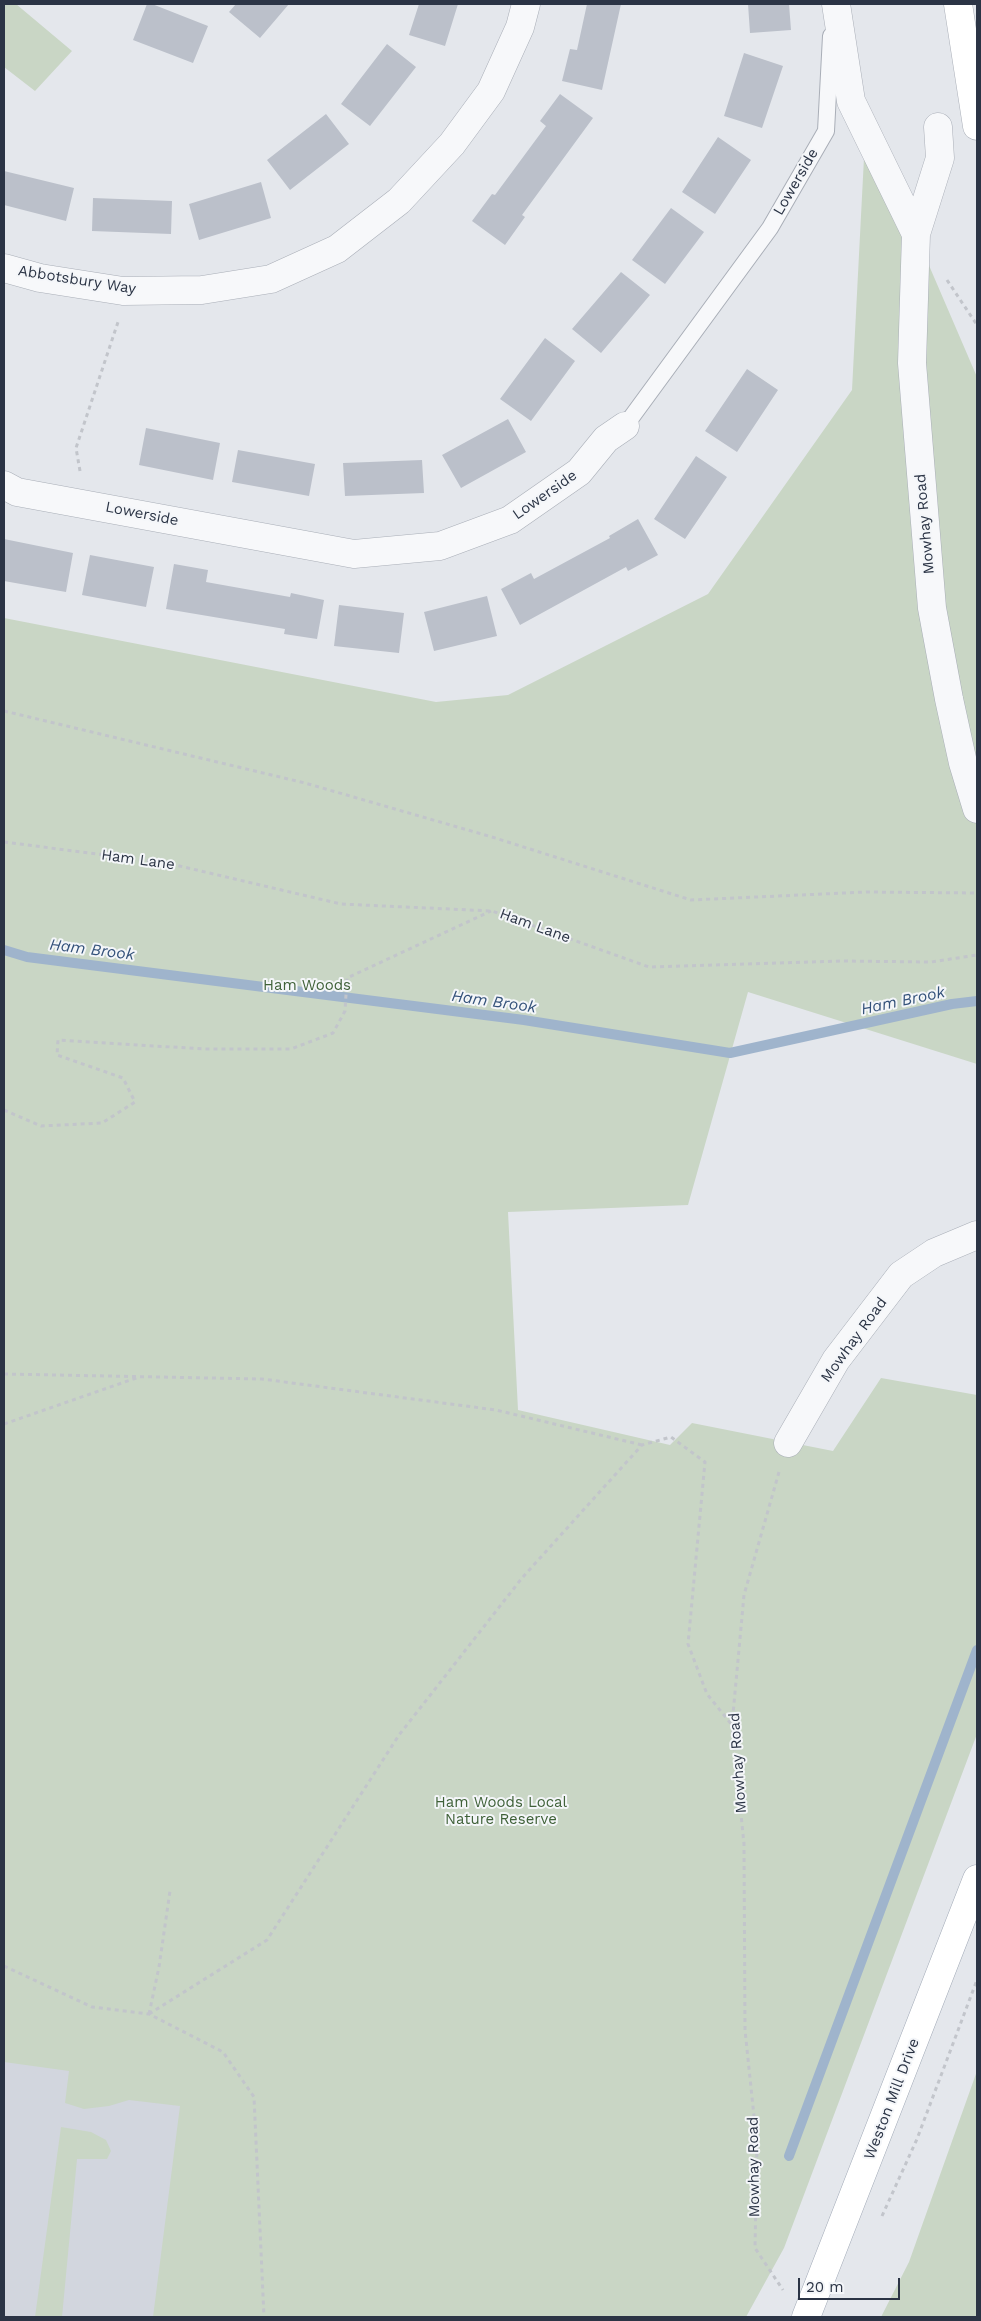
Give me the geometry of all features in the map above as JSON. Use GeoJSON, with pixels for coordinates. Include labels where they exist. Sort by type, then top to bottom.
{"type":"FeatureCollection","features":[{"type":"Feature","properties":{"kind":"main road"},"geometry":{"type":"LineString","coordinates":[[958,4],[977,126]]}},
{"type":"Feature","properties":{"kind":"main road","name":"Weston Mill Drive"},"geometry":{"type":"LineString","coordinates":[[808,2312],[977,1879]]}},
{"type":"Feature","properties":{"kind":"street","name":"Abbotsbury Way"},"geometry":{"type":"LineString","coordinates":[[4,268],[40,278],[123,291],[202,290],[271,279],[337,249],[399,201],[452,144],[491,90],[520,27],[526,4]]}},
{"type":"Feature","properties":{"kind":"street","name":"Mowhay Road"},"geometry":{"type":"LineString","coordinates":[[836,4],[851,101],[916,234]]}},
{"type":"Feature","properties":{"kind":"street","name":"Mowhay Road"},"geometry":{"type":"LineString","coordinates":[[938,127],[940,158],[916,234],[912,363],[932,608],[949,699],[977,809]]}},
{"type":"Feature","properties":{"kind":"street","name":"Lowerside"},"geometry":{"type":"LineString","coordinates":[[4,485],[17,492],[354,554],[440,546],[510,520],[579,472],[606,439],[625,426]]}},
{"type":"Feature","properties":{"kind":"street","name":"Mowhay Road"},"geometry":{"type":"LineString","coordinates":[[788,1443],[836,1360],[901,1276],[934,1252],[977,1235]]}},
{"type":"Feature","properties":{"kind":"lane","name":"Lowerside"},"geometry":{"type":"LineString","coordinates":[[625,426],[770,228],[826,131],[831,51],[831,4]]}},
{"type":"Feature","properties":{"kind":"path"},"geometry":{"type":"LineString","coordinates":[[86,504],[76,448],[95,384],[116,328]]}},
{"type":"Feature","properties":{"kind":"path"},"geometry":{"type":"LineString","coordinates":[[4,711],[305,783],[492,837],[691,900],[866,892],[977,893]]}},
{"type":"Feature","properties":{"kind":"path","name":"Ham Lane"},"geometry":{"type":"LineString","coordinates":[[4,842],[167,863],[341,904],[492,911],[649,967],[842,961],[931,962],[977,955]]}},
{"type":"Feature","properties":{"kind":"path"},"geometry":{"type":"LineString","coordinates":[[4,1110],[41,1126],[102,1123],[135,1102],[123,1078],[57,1055],[58,1040],[204,1049],[291,1049],[333,1033],[345,1011],[347,978],[492,911]]}},
{"type":"Feature","properties":{"kind":"path"},"geometry":{"type":"LineString","coordinates":[[4,1374],[262,1379],[486,1408],[642,1444],[671,1437],[705,1462],[688,1644],[707,1694],[732,1726]]}},
{"type":"Feature","properties":{"kind":"path"},"geometry":{"type":"LineString","coordinates":[[4,1424],[142,1376]]}},
{"type":"Feature","properties":{"kind":"path","name":"Mowhay Road"},"geometry":{"type":"LineString","coordinates":[[788,1443],[744,1595],[732,1726],[744,1844],[745,2030],[757,2145],[755,2248],[783,2291],[808,2312]]}},
{"type":"Feature","properties":{"kind":"path"},"geometry":{"type":"LineString","coordinates":[[149,2014],[267,1940],[399,1735],[522,1578],[642,1444]]}},
{"type":"Feature","properties":{"kind":"path"},"geometry":{"type":"LineString","coordinates":[[149,2014],[159,1967],[170,1891]]}},
{"type":"Feature","properties":{"kind":"path"},"geometry":{"type":"LineString","coordinates":[[4,1966],[92,2007],[149,2014],[223,2052],[254,2098],[264,2317]]}},
{"type":"Feature","properties":{"kind":"path"},"geometry":{"type":"LineString","coordinates":[[882,2217],[917,2139],[977,1980]]}},
{"type":"Feature","properties":{"kind":"shaded area"},"geometry":{"type":"Polygon","coordinates":[[[4,2044],[199,2067],[204,2317],[4,2317],[4,2044]]]}},
{"type":"Feature","properties":{"kind":"green space"},"geometry":{"type":"Polygon","coordinates":[[[4,4],[16,4],[72,51],[35,91],[4,67],[4,4]]]}},
{"type":"Feature","properties":{"kind":"green space","name":"Ham Woods Local Nature Reserve"},"geometry":{"type":"Polygon","coordinates":[[[866,119],[977,377],[977,1064],[748,992],[688,1205],[508,1212],[518,1410],[670,1445],[692,1423],[833,1451],[881,1378],[977,1395],[977,1734],[784,2248],[746,2317],[153,2317],[180,2106],[129,2100],[109,2106],[84,2109],[65,2103],[69,2071],[4,2062],[4,618],[436,702],[508,695],[708,594],[852,390],[866,119]]]}},
{"type":"Feature","properties":{"kind":"green space"},"geometry":{"type":"Polygon","coordinates":[[[977,2071],[977,2317],[881,2317],[909,2262],[977,2071]]]}},
{"type":"Feature","properties":{"kind":"green space"},"geometry":{"type":"Polygon","coordinates":[[[61,2127],[91,2132],[106,2140],[111,2151],[107,2159],[77,2159],[62,2317],[35,2317],[61,2127]]]}},
{"type":"Feature","properties":{"kind":"building"},"geometry":{"type":"Polygon","coordinates":[[[147,4],[152,4],[208,26],[193,63],[133,40],[147,4]]]}},
{"type":"Feature","properties":{"kind":"building"},"geometry":{"type":"Polygon","coordinates":[[[236,4],[289,4],[260,38],[229,12],[236,4]]]}},
{"type":"Feature","properties":{"kind":"building"},"geometry":{"type":"Polygon","coordinates":[[[419,4],[458,4],[445,46],[409,35],[419,4]]]}},
{"type":"Feature","properties":{"kind":"building"},"geometry":{"type":"Polygon","coordinates":[[[587,4],[621,4],[602,90],[562,81],[570,49],[577,50],[587,4]]]}},
{"type":"Feature","properties":{"kind":"building"},"geometry":{"type":"Polygon","coordinates":[[[748,4],[789,4],[791,30],[750,33],[748,4]]]}},
{"type":"Feature","properties":{"kind":"building"},"geometry":{"type":"Polygon","coordinates":[[[387,44],[416,67],[370,126],[341,104],[387,44]]]}},
{"type":"Feature","properties":{"kind":"building"},"geometry":{"type":"Polygon","coordinates":[[[744,53],[783,66],[762,128],[724,116],[744,53]]]}},
{"type":"Feature","properties":{"kind":"building"},"geometry":{"type":"Polygon","coordinates":[[[560,94],[593,118],[522,215],[525,217],[505,245],[472,221],[492,194],[495,195],[546,126],[540,121],[560,94]]]}},
{"type":"Feature","properties":{"kind":"building"},"geometry":{"type":"Polygon","coordinates":[[[326,114],[349,144],[290,190],[267,160],[326,114]]]}},
{"type":"Feature","properties":{"kind":"building"},"geometry":{"type":"Polygon","coordinates":[[[718,137],[751,160],[715,214],[682,192],[718,137]]]}},
{"type":"Feature","properties":{"kind":"building"},"geometry":{"type":"Polygon","coordinates":[[[4,171],[74,188],[66,221],[4,205],[4,171]]]}},
{"type":"Feature","properties":{"kind":"building"},"geometry":{"type":"Polygon","coordinates":[[[261,182],[271,218],[199,240],[189,204],[261,182]]]}},
{"type":"Feature","properties":{"kind":"building"},"geometry":{"type":"Polygon","coordinates":[[[93,198],[172,201],[171,234],[92,231],[93,198]]]}},
{"type":"Feature","properties":{"kind":"building"},"geometry":{"type":"Polygon","coordinates":[[[671,208],[704,232],[665,284],[632,260],[671,208]]]}},
{"type":"Feature","properties":{"kind":"building"},"geometry":{"type":"Polygon","coordinates":[[[621,272],[650,295],[601,353],[572,329],[621,272]]]}},
{"type":"Feature","properties":{"kind":"building"},"geometry":{"type":"Polygon","coordinates":[[[545,338],[575,361],[531,421],[500,399],[545,338]]]}},
{"type":"Feature","properties":{"kind":"building"},"geometry":{"type":"Polygon","coordinates":[[[747,369],[778,390],[737,452],[705,431],[747,369]]]}},
{"type":"Feature","properties":{"kind":"building"},"geometry":{"type":"Polygon","coordinates":[[[508,419],[526,452],[461,488],[442,455],[508,419]]]}},
{"type":"Feature","properties":{"kind":"building"},"geometry":{"type":"Polygon","coordinates":[[[146,428],[220,443],[213,480],[139,465],[146,428]]]}},
{"type":"Feature","properties":{"kind":"building"},"geometry":{"type":"Polygon","coordinates":[[[238,450],[315,464],[309,496],[232,482],[238,450]]]}},
{"type":"Feature","properties":{"kind":"building"},"geometry":{"type":"Polygon","coordinates":[[[696,456],[727,477],[685,539],[654,519],[696,456]]]}},
{"type":"Feature","properties":{"kind":"building"},"geometry":{"type":"Polygon","coordinates":[[[422,460],[424,493],[345,496],[343,463],[422,460]]]}},
{"type":"Feature","properties":{"kind":"building"},"geometry":{"type":"Polygon","coordinates":[[[638,519],[658,555],[628,571],[626,567],[520,625],[501,589],[531,573],[534,579],[610,538],[609,536],[638,519]]]}},
{"type":"Feature","properties":{"kind":"building"},"geometry":{"type":"Polygon","coordinates":[[[4,539],[73,553],[66,592],[4,581],[4,539]]]}},
{"type":"Feature","properties":{"kind":"building"},"geometry":{"type":"Polygon","coordinates":[[[90,555],[154,567],[146,607],[82,595],[90,555]]]}},
{"type":"Feature","properties":{"kind":"building"},"geometry":{"type":"Polygon","coordinates":[[[174,564],[208,570],[206,582],[290,597],[291,593],[324,600],[317,639],[284,634],[285,629],[166,609],[174,564]]]}},
{"type":"Feature","properties":{"kind":"building"},"geometry":{"type":"Polygon","coordinates":[[[487,596],[497,636],[434,651],[424,612],[487,596]]]}},
{"type":"Feature","properties":{"kind":"building"},"geometry":{"type":"Polygon","coordinates":[[[339,605],[404,613],[399,653],[334,646],[339,605]]]}},
{"type":"Feature","properties":{"kind":"waterway","name":"Ham Brook"},"geometry":{"type":"LineString","coordinates":[[4,950],[27,957],[524,1020],[730,1053],[952,1004],[977,1001]]}},
{"type":"Feature","properties":{"kind":"waterway"},"geometry":{"type":"LineString","coordinates":[[789,2156],[977,1650]]}},
{"type":"Feature","properties":{"kind":"park label","name":"Ham Woods"},"geometry":{"type":"Point","coordinates":[307,986]}}]}
